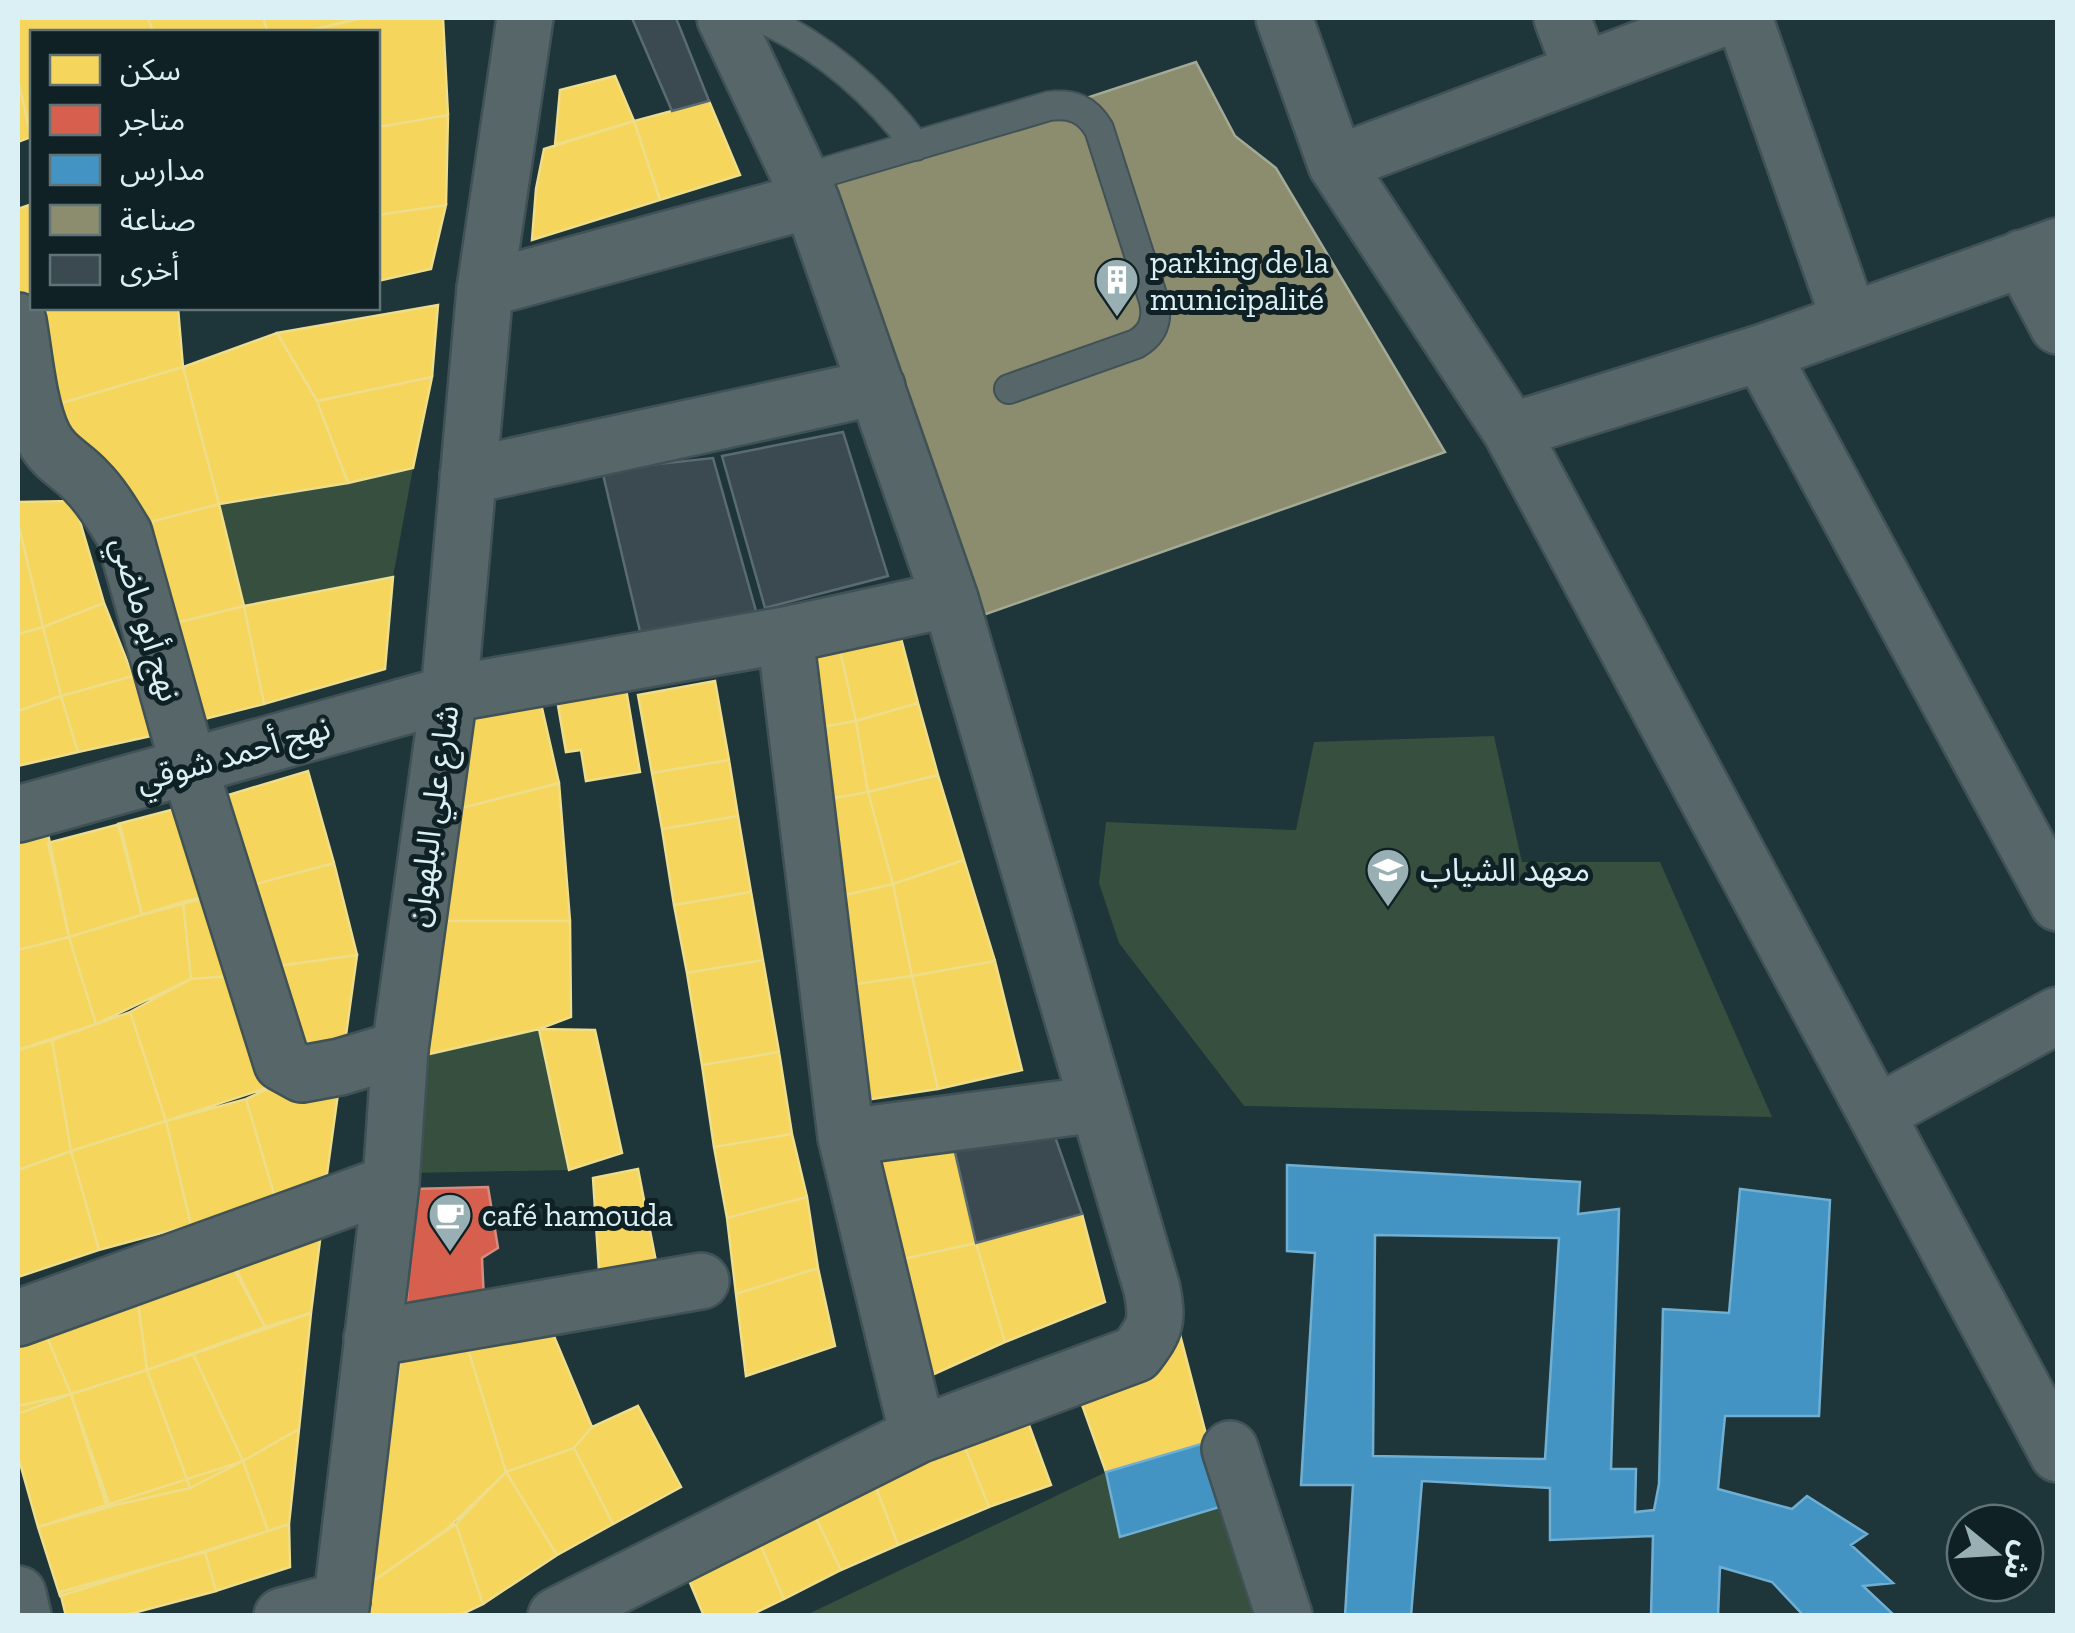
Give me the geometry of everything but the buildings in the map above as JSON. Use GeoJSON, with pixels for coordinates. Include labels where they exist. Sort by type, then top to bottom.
{"type":"FeatureCollection","features":[{"type":"Feature","properties":{"kind":"street","name":"شارع علي البلهوان"},"geometry":{"type":"LineString","coordinates":[[341,1608],[390,1183],[400,1048],[449,694],[486,289],[525,18]]}},
{"type":"Feature","properties":{"kind":"street"},"geometry":{"type":"LineString","coordinates":[[556,1616],[918,1434],[1136,1354],[1152,1332],[1156,1311],[950,598],[806,190],[726,18]]}},
{"type":"Feature","properties":{"kind":"street"},"geometry":{"type":"LineString","coordinates":[[1284,18],[1336,164],[1511,431],[2058,1454]]}},
{"type":"Feature","properties":{"kind":"street"},"geometry":{"type":"LineString","coordinates":[[1562,18],[1582,71]]}},
{"type":"Feature","properties":{"kind":"street"},"geometry":{"type":"LineString","coordinates":[[1336,164],[1723,18]]}},
{"type":"Feature","properties":{"kind":"street"},"geometry":{"type":"LineString","coordinates":[[1744,18],[1850,321]]}},
{"type":"Feature","properties":{"kind":"street"},"geometry":{"type":"LineString","coordinates":[[486,289],[806,190]]}},
{"type":"Feature","properties":{"kind":"street"},"geometry":{"type":"LineString","coordinates":[[1511,431],[1761,353],[2040,252],[2058,326]]}},
{"type":"Feature","properties":{"kind":"street","name":"نهج أبو ماضي"},"geometry":{"type":"LineString","coordinates":[[18,320],[36,418],[44,439],[60,461],[85,479],[105,502],[124,534],[190,767],[282,1063],[302,1074],[400,1048]]}},
{"type":"Feature","properties":{"kind":"street"},"geometry":{"type":"LineString","coordinates":[[1761,353],[2058,903]]}},
{"type":"Feature","properties":{"kind":"street"},"geometry":{"type":"LineString","coordinates":[[468,476],[877,388]]}},
{"type":"Feature","properties":{"kind":"street","name":"نهج أحمد شوقي"},"geometry":{"type":"LineString","coordinates":[[18,814],[449,694],[785,634],[950,598]]}},
{"type":"Feature","properties":{"kind":"street"},"geometry":{"type":"LineString","coordinates":[[785,634],[846,1137],[918,1434]]}},
{"type":"Feature","properties":{"kind":"street"},"geometry":{"type":"LineString","coordinates":[[1876,1114],[2058,1015]]}},
{"type":"Feature","properties":{"kind":"street"},"geometry":{"type":"LineString","coordinates":[[846,1137],[1097,1104]]}},
{"type":"Feature","properties":{"kind":"street"},"geometry":{"type":"LineString","coordinates":[[18,1318],[390,1183]]}},
{"type":"Feature","properties":{"kind":"street"},"geometry":{"type":"LineString","coordinates":[[372,1338],[701,1281]]}},
{"type":"Feature","properties":{"kind":"street"},"geometry":{"type":"LineString","coordinates":[[1230,1449],[1284,1616]]}},
{"type":"Feature","properties":{"kind":"street"},"geometry":{"type":"LineString","coordinates":[[18,1594],[22,1616]]}},
{"type":"Feature","properties":{"kind":"street"},"geometry":{"type":"LineString","coordinates":[[282,1616],[341,1608]]}},
{"type":"Feature","properties":{"kind":"lane"},"geometry":{"type":"LineString","coordinates":[[761,18],[814,46],[843,68],[894,117],[916,146]]}},
{"type":"Feature","properties":{"kind":"lane"},"geometry":{"type":"LineString","coordinates":[[806,190],[916,146],[1049,106],[1064,104],[1091,116],[1099,129],[1154,301],[1152,330],[1136,344],[1009,389]]}},
{"type":"Feature","properties":{"kind":"green space"},"geometry":{"type":"Polygon","coordinates":[[[413,468],[393,577],[244,606],[219,504],[413,468]]]}},
{"type":"Feature","properties":{"kind":"green space"},"geometry":{"type":"Polygon","coordinates":[[[1494,736],[1522,862],[1660,862],[1772,1117],[1244,1106],[1119,943],[1099,883],[1106,822],[1296,830],[1314,742],[1494,736]]]}},
{"type":"Feature","properties":{"kind":"green space"},"geometry":{"type":"Polygon","coordinates":[[[539,1029],[569,1170],[410,1173],[408,1059],[539,1029]]]}},
{"type":"Feature","properties":{"kind":"green space"},"geometry":{"type":"Polygon","coordinates":[[[1106,1472],[1121,1537],[1223,1506],[1255,1615],[804,1616],[1106,1472]]]}},
{"type":"Feature","properties":{"kind":"place","name":"parking de la municipalité"},"geometry":{"type":"Point","coordinates":[1117,318]}},
{"type":"Feature","properties":{"kind":"place","name":"معهد الشياب"},"geometry":{"type":"Point","coordinates":[1388,908]}},
{"type":"Feature","properties":{"kind":"place","name":"café hamouda"},"geometry":{"type":"Point","coordinates":[450,1253]}}]}
